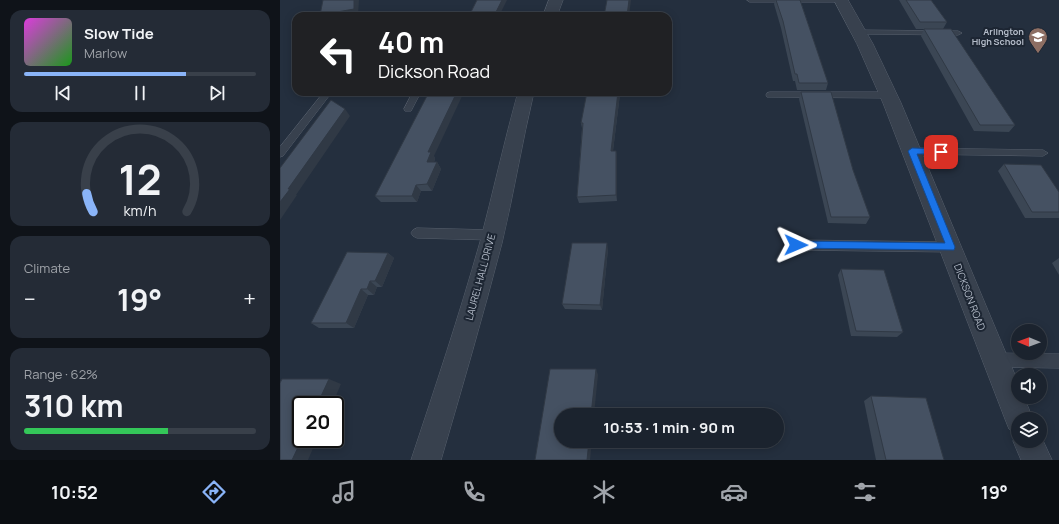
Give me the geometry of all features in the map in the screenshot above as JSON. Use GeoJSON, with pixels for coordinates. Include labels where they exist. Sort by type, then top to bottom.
{"type":"FeatureCollection","features":[{"type":"Feature","properties":{"kind":"street"},"geometry":{"type":"LineString","coordinates":[[552,12],[556,0]]}},
{"type":"Feature","properties":{"kind":"street","name":"DICKSON ROAD"},"geometry":{"type":"LineString","coordinates":[[842,0],[859,32],[912,151],[1016,412]]}},
{"type":"Feature","properties":{"kind":"street","name":"LAUREL HALL DRIVE"},"geometry":{"type":"LineString","coordinates":[[426,460],[455,367],[492,235],[525,96]]}},
{"type":"Feature","properties":{"kind":"street"},"geometry":{"type":"LineString","coordinates":[[1031,448],[1037,460]]}},
{"type":"Feature","properties":{"kind":"lane"},"geometry":{"type":"LineString","coordinates":[[750,0],[842,0]]}},
{"type":"Feature","properties":{"kind":"lane"},"geometry":{"type":"LineString","coordinates":[[859,32],[958,33]]}},
{"type":"Feature","properties":{"kind":"lane"},"geometry":{"type":"LineString","coordinates":[[770,95],[888,95]]}},
{"type":"Feature","properties":{"kind":"lane"},"geometry":{"type":"LineString","coordinates":[[280,154],[325,96]]}},
{"type":"Feature","properties":{"kind":"lane"},"geometry":{"type":"LineString","coordinates":[[408,109],[415,96]]}},
{"type":"Feature","properties":{"kind":"lane"},"geometry":{"type":"LineString","coordinates":[[912,151],[1043,153]]}},
{"type":"Feature","properties":{"kind":"lane"},"geometry":{"type":"LineString","coordinates":[[417,233],[492,235]]}},
{"type":"Feature","properties":{"kind":"lane"},"geometry":{"type":"LineString","coordinates":[[796,245],[951,247]]}},
{"type":"Feature","properties":{"kind":"lane"},"geometry":{"type":"LineString","coordinates":[[995,360],[1059,361]]}},
{"type":"Feature","properties":{"kind":"building"},"geometry":{"type":"Polygon","coordinates":[[[323,0],[354,0],[354,9],[337,12],[321,12],[323,0]]]}},
{"type":"Feature","properties":{"kind":"building"},"geometry":{"type":"Polygon","coordinates":[[[477,0],[502,0],[496,12],[471,12],[477,0]]]}},
{"type":"Feature","properties":{"kind":"building"},"geometry":{"type":"Polygon","coordinates":[[[607,0],[629,0],[628,12],[605,12],[607,0]]]}},
{"type":"Feature","properties":{"kind":"building"},"geometry":{"type":"Polygon","coordinates":[[[776,0],[800,0],[828,83],[799,83],[797,74],[795,74],[783,21],[776,0]]]}},
{"type":"Feature","properties":{"kind":"building"},"geometry":{"type":"Polygon","coordinates":[[[906,0],[931,0],[947,22],[920,22],[906,0]]]}},
{"type":"Feature","properties":{"kind":"building"},"geometry":{"type":"Polygon","coordinates":[[[924,29],[951,29],[1015,125],[980,125],[924,29]]]}},
{"type":"Feature","properties":{"kind":"building"},"geometry":{"type":"Polygon","coordinates":[[[801,92],[831,92],[853,170],[870,217],[831,217],[801,92]]]}},
{"type":"Feature","properties":{"kind":"building"},"geometry":{"type":"Polygon","coordinates":[[[427,96],[455,96],[428,152],[431,152],[427,162],[437,162],[427,184],[416,185],[412,196],[375,196],[427,96]]]}},
{"type":"Feature","properties":{"kind":"building"},"geometry":{"type":"Polygon","coordinates":[[[586,96],[618,96],[611,151],[616,151],[616,195],[577,197],[583,123],[581,123],[586,96]]]}},
{"type":"Feature","properties":{"kind":"building"},"geometry":{"type":"Polygon","coordinates":[[[331,100],[345,109],[280,202],[280,168],[331,100]]]}},
{"type":"Feature","properties":{"kind":"building"},"geometry":{"type":"Polygon","coordinates":[[[1004,164],[1041,165],[1059,192],[1059,212],[1032,212],[1004,164]]]}},
{"type":"Feature","properties":{"kind":"building"},"geometry":{"type":"Polygon","coordinates":[[[572,243],[607,243],[600,305],[562,304],[572,243]]]}},
{"type":"Feature","properties":{"kind":"building"},"geometry":{"type":"Polygon","coordinates":[[[347,252],[388,253],[375,281],[370,281],[367,289],[361,289],[346,323],[311,323],[347,252]]]}},
{"type":"Feature","properties":{"kind":"building"},"geometry":{"type":"Polygon","coordinates":[[[841,269],[884,270],[903,332],[856,331],[841,269]]]}},
{"type":"Feature","properties":{"kind":"building"},"geometry":{"type":"Polygon","coordinates":[[[550,369],[596,369],[592,408],[554,408],[554,448],[588,448],[587,460],[535,460],[550,369]]]}},
{"type":"Feature","properties":{"kind":"building"},"geometry":{"type":"Polygon","coordinates":[[[282,379],[329,379],[321,396],[292,396],[292,448],[298,448],[292,460],[280,460],[280,383],[282,379]]]}},
{"type":"Feature","properties":{"kind":"building"},"geometry":{"type":"Polygon","coordinates":[[[871,396],[926,398],[944,460],[886,460],[871,396]]]}},
{"type":"Feature","properties":{"kind":"place","name":"Arlington High School"},"geometry":{"type":"Point","coordinates":[1038,54]}},
{"type":"Feature","properties":{"kind":"route"},"geometry":{"type":"LineString","coordinates":[[796,245],[951,247],[912,151],[941,152]]}}]}
